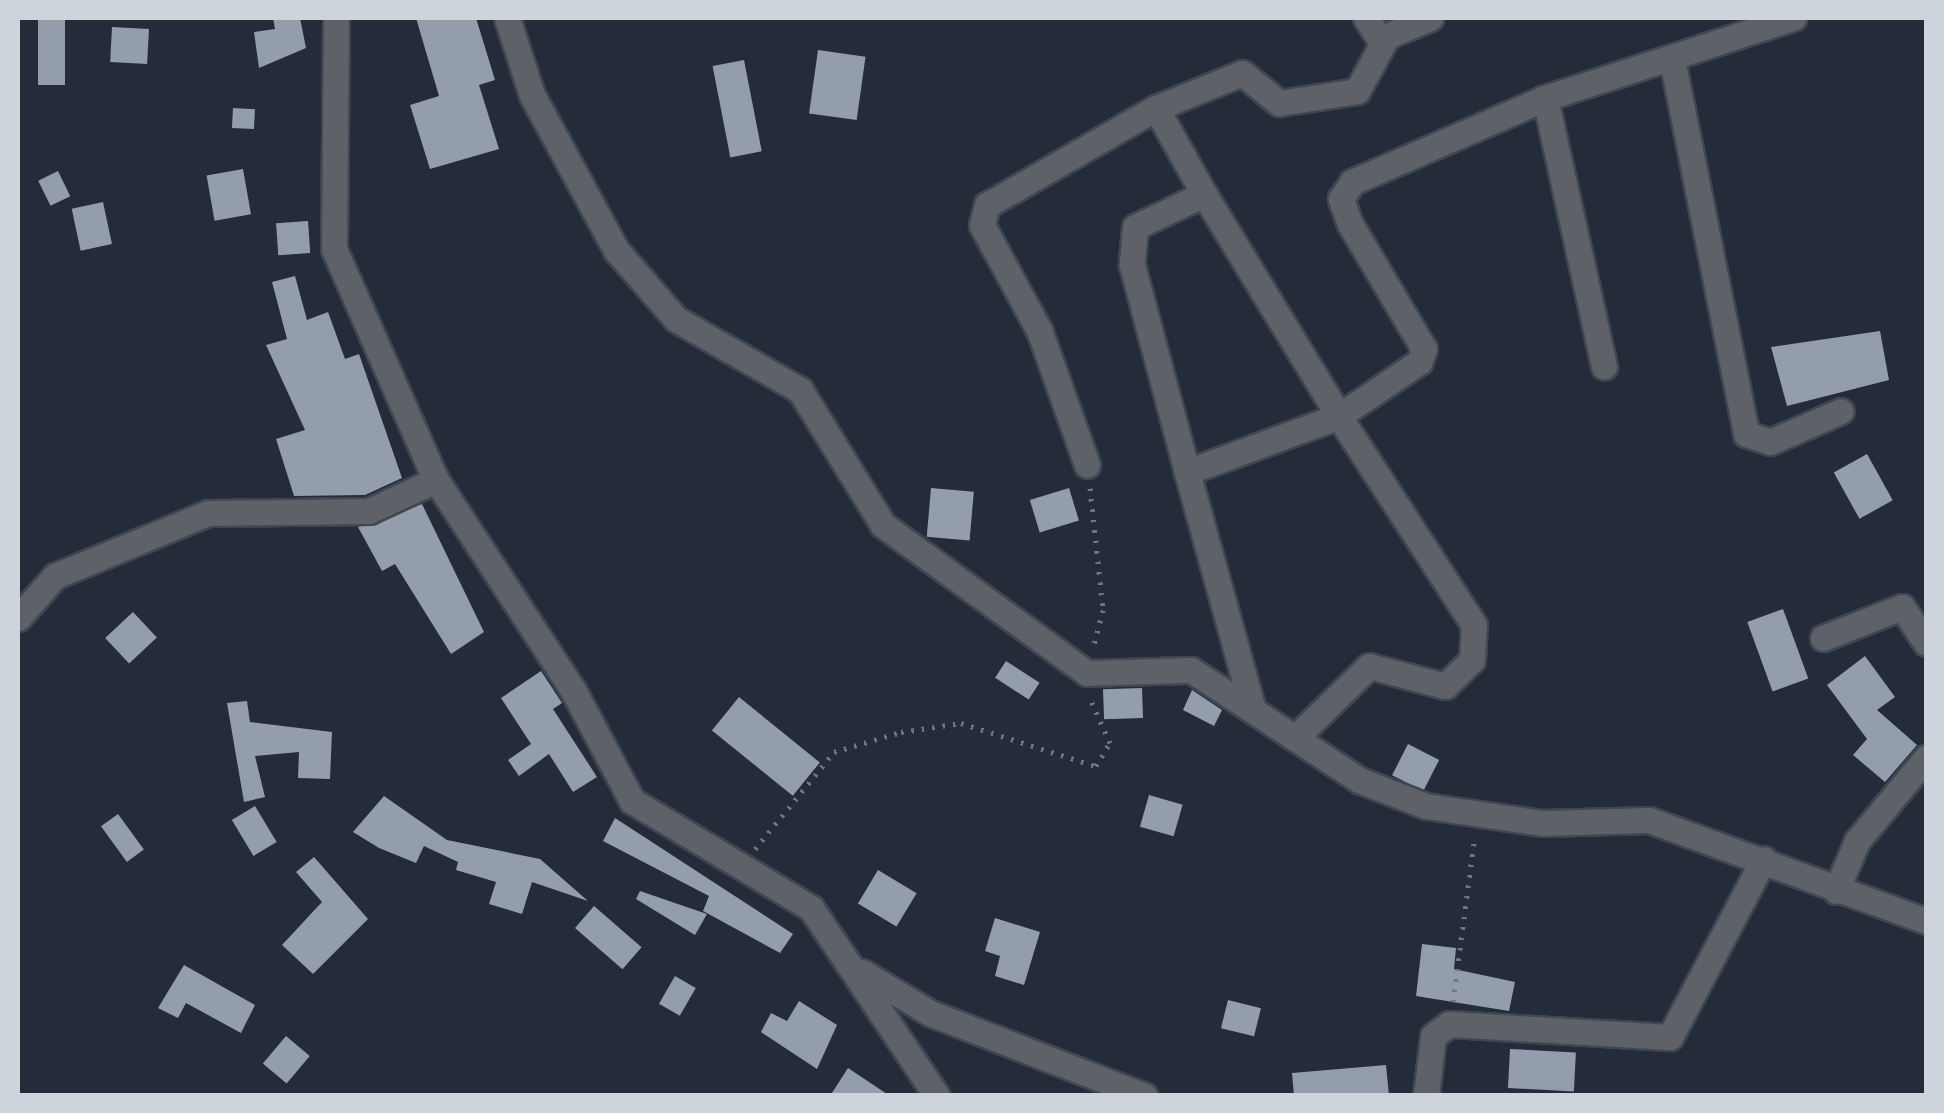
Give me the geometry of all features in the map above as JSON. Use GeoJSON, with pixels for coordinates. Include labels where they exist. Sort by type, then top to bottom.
{"type":"FeatureCollection","features":[{"type":"Feature","properties":{"kind":"street"},"geometry":{"type":"LineString","coordinates":[[336,18],[334,250],[436,480],[573,690],[632,800],[812,908],[857,969],[937,1096]]}},
{"type":"Feature","properties":{"kind":"street"},"geometry":{"type":"LineString","coordinates":[[508,18],[532,95],[616,250],[676,319],[800,390],[883,525],[1087,672],[1191,670],[1359,780],[1426,806],[1459,807],[1543,823],[1649,820],[1764,859],[1836,891],[1926,922]]}},
{"type":"Feature","properties":{"kind":"street"},"geometry":{"type":"LineString","coordinates":[[1366,18],[1382,43]]}},
{"type":"Feature","properties":{"kind":"street"},"geometry":{"type":"LineString","coordinates":[[1086,466],[1040,332],[982,225],[987,205],[1156,108],[1242,73],[1259,78],[1279,103],[1357,91],[1382,43],[1430,18]]}},
{"type":"Feature","properties":{"kind":"street"},"geometry":{"type":"LineString","coordinates":[[1187,472],[1339,416],[1424,350],[1350,224],[1342,199],[1352,182],[1546,98],[1793,18]]}},
{"type":"Feature","properties":{"kind":"street"},"geometry":{"type":"LineString","coordinates":[[1672,59],[1746,434],[1770,442],[1840,411]]}},
{"type":"Feature","properties":{"kind":"street"},"geometry":{"type":"LineString","coordinates":[[1546,98],[1604,367]]}},
{"type":"Feature","properties":{"kind":"street"},"geometry":{"type":"LineString","coordinates":[[1156,108],[1204,194],[1478,642],[1445,686],[1368,666],[1295,738]]}},
{"type":"Feature","properties":{"kind":"street"},"geometry":{"type":"LineString","coordinates":[[1204,194],[1136,228],[1128,242],[1252,710]]}},
{"type":"Feature","properties":{"kind":"street"},"geometry":{"type":"LineString","coordinates":[[18,618],[55,576],[208,512],[368,511],[436,480]]}},
{"type":"Feature","properties":{"kind":"street"},"geometry":{"type":"LineString","coordinates":[[1823,638],[1902,606],[1926,643]]}},
{"type":"Feature","properties":{"kind":"street"},"geometry":{"type":"LineString","coordinates":[[1836,891],[1858,842],[1926,758]]}},
{"type":"Feature","properties":{"kind":"street"},"geometry":{"type":"LineString","coordinates":[[1426,1096],[1433,1036],[1450,1024],[1670,1037],[1764,859]]}},
{"type":"Feature","properties":{"kind":"street"},"geometry":{"type":"LineString","coordinates":[[857,969],[930,1013],[1145,1096]]}},
{"type":"Feature","properties":{"kind":"path"},"geometry":{"type":"LineString","coordinates":[[739,863],[789,817],[834,752],[901,732],[961,723],[1096,766],[1110,743],[1087,672],[1103,610],[1086,466]]}},
{"type":"Feature","properties":{"kind":"path"},"geometry":{"type":"LineString","coordinates":[[1450,1024],[1479,845],[1459,807]]}},
{"type":"Feature","properties":{"kind":"building"},"geometry":{"type":"Polygon","coordinates":[[[38,18],[65,18],[65,85],[38,85],[38,18]]]}},
{"type":"Feature","properties":{"kind":"building"},"geometry":{"type":"Polygon","coordinates":[[[273,18],[300,18],[306,48],[259,68],[254,32],[275,29],[273,18]]]}},
{"type":"Feature","properties":{"kind":"building"},"geometry":{"type":"Polygon","coordinates":[[[416,18],[476,18],[495,80],[479,85],[499,149],[430,169],[410,105],[439,96],[416,18]]]}},
{"type":"Feature","properties":{"kind":"building"},"geometry":{"type":"Polygon","coordinates":[[[112,27],[149,29],[147,64],[110,62],[112,27]]]}},
{"type":"Feature","properties":{"kind":"building"},"geometry":{"type":"Polygon","coordinates":[[[818,50],[866,57],[857,120],[809,113],[818,50]]]}},
{"type":"Feature","properties":{"kind":"building"},"geometry":{"type":"Polygon","coordinates":[[[744,60],[762,151],[730,157],[713,66],[744,60]]]}},
{"type":"Feature","properties":{"kind":"building"},"geometry":{"type":"Polygon","coordinates":[[[233,108],[255,109],[254,129],[232,128],[233,108]]]}},
{"type":"Feature","properties":{"kind":"building"},"geometry":{"type":"Polygon","coordinates":[[[243,169],[251,214],[215,221],[207,175],[243,169]]]}},
{"type":"Feature","properties":{"kind":"building"},"geometry":{"type":"Polygon","coordinates":[[[58,171],[70,196],[51,206],[38,181],[58,171]]]}},
{"type":"Feature","properties":{"kind":"building"},"geometry":{"type":"Polygon","coordinates":[[[103,202],[112,244],[81,251],[72,209],[103,202]]]}},
{"type":"Feature","properties":{"kind":"building"},"geometry":{"type":"Polygon","coordinates":[[[308,221],[310,253],[278,255],[276,223],[308,221]]]}},
{"type":"Feature","properties":{"kind":"building"},"geometry":{"type":"Polygon","coordinates":[[[295,276],[307,320],[328,312],[345,359],[359,354],[402,478],[365,495],[294,496],[276,439],[305,430],[266,345],[287,339],[272,282],[295,276]]]}},
{"type":"Feature","properties":{"kind":"building"},"geometry":{"type":"Polygon","coordinates":[[[1880,331],[1889,380],[1787,406],[1771,347],[1880,331]]]}},
{"type":"Feature","properties":{"kind":"building"},"geometry":{"type":"Polygon","coordinates":[[[1867,454],[1893,500],[1859,519],[1834,472],[1867,454]]]}},
{"type":"Feature","properties":{"kind":"building"},"geometry":{"type":"Polygon","coordinates":[[[931,488],[974,492],[970,541],[927,537],[931,488]]]}},
{"type":"Feature","properties":{"kind":"building"},"geometry":{"type":"Polygon","coordinates":[[[1069,488],[1079,521],[1040,533],[1030,500],[1069,488]]]}},
{"type":"Feature","properties":{"kind":"building"},"geometry":{"type":"Polygon","coordinates":[[[422,504],[484,632],[451,654],[395,564],[382,571],[358,527],[422,504]]]}},
{"type":"Feature","properties":{"kind":"building"},"geometry":{"type":"Polygon","coordinates":[[[1783,609],[1808,679],[1773,692],[1747,622],[1783,609]]]}},
{"type":"Feature","properties":{"kind":"building"},"geometry":{"type":"Polygon","coordinates":[[[133,612],[157,638],[129,664],[105,638],[133,612]]]}},
{"type":"Feature","properties":{"kind":"building"},"geometry":{"type":"Polygon","coordinates":[[[1865,656],[1895,697],[1877,710],[1917,745],[1885,782],[1853,755],[1867,739],[1827,685],[1865,656]]]}},
{"type":"Feature","properties":{"kind":"building"},"geometry":{"type":"Polygon","coordinates":[[[1006,661],[1040,683],[1029,700],[995,678],[1006,661]]]}},
{"type":"Feature","properties":{"kind":"building"},"geometry":{"type":"Polygon","coordinates":[[[541,671],[562,703],[553,709],[597,777],[573,792],[549,754],[519,776],[508,760],[531,744],[501,698],[541,671]]]}},
{"type":"Feature","properties":{"kind":"building"},"geometry":{"type":"Polygon","coordinates":[[[1142,688],[1143,718],[1104,719],[1103,689],[1142,688]]]}},
{"type":"Feature","properties":{"kind":"building"},"geometry":{"type":"Polygon","coordinates":[[[1192,690],[1222,710],[1214,726],[1183,710],[1192,690]]]}},
{"type":"Feature","properties":{"kind":"building"},"geometry":{"type":"Polygon","coordinates":[[[739,697],[820,762],[793,796],[712,730],[739,697]]]}},
{"type":"Feature","properties":{"kind":"building"},"geometry":{"type":"Polygon","coordinates":[[[247,701],[250,722],[332,732],[330,779],[298,778],[299,752],[255,756],[265,797],[244,802],[227,703],[247,701]]]}},
{"type":"Feature","properties":{"kind":"building"},"geometry":{"type":"Polygon","coordinates":[[[1408,744],[1439,760],[1423,791],[1392,775],[1408,744]]]}},
{"type":"Feature","properties":{"kind":"building"},"geometry":{"type":"Polygon","coordinates":[[[1149,795],[1183,805],[1174,836],[1140,827],[1149,795]]]}},
{"type":"Feature","properties":{"kind":"building"},"geometry":{"type":"Polygon","coordinates":[[[384,796],[447,840],[540,859],[588,901],[532,882],[522,914],[489,904],[496,882],[456,870],[458,862],[424,846],[416,863],[379,848],[353,832],[384,796]]]}},
{"type":"Feature","properties":{"kind":"building"},"geometry":{"type":"Polygon","coordinates":[[[255,806],[277,842],[253,856],[232,820],[255,806]]]}},
{"type":"Feature","properties":{"kind":"building"},"geometry":{"type":"Polygon","coordinates":[[[118,814],[144,850],[127,862],[101,826],[118,814]]]}},
{"type":"Feature","properties":{"kind":"building"},"geometry":{"type":"Polygon","coordinates":[[[615,818],[793,934],[780,953],[703,911],[709,896],[603,841],[615,818]]]}},
{"type":"Feature","properties":{"kind":"building"},"geometry":{"type":"Polygon","coordinates":[[[314,857],[368,919],[313,974],[282,945],[322,902],[296,872],[314,857]]]}},
{"type":"Feature","properties":{"kind":"building"},"geometry":{"type":"Polygon","coordinates":[[[878,870],[917,893],[896,927],[858,903],[878,870]]]}},
{"type":"Feature","properties":{"kind":"building"},"geometry":{"type":"Polygon","coordinates":[[[640,891],[707,914],[695,935],[636,899],[640,891]]]}},
{"type":"Feature","properties":{"kind":"building"},"geometry":{"type":"Polygon","coordinates":[[[594,906],[642,947],[623,969],[575,928],[594,906]]]}},
{"type":"Feature","properties":{"kind":"building"},"geometry":{"type":"Polygon","coordinates":[[[995,918],[1040,932],[1024,985],[995,976],[1000,956],[985,951],[995,918]]]}},
{"type":"Feature","properties":{"kind":"building"},"geometry":{"type":"Polygon","coordinates":[[[1422,944],[1456,948],[1454,969],[1515,982],[1509,1011],[1416,996],[1422,944]]]}},
{"type":"Feature","properties":{"kind":"building"},"geometry":{"type":"Polygon","coordinates":[[[184,965],[255,1005],[241,1033],[186,1003],[178,1018],[158,1008],[184,965]]]}},
{"type":"Feature","properties":{"kind":"building"},"geometry":{"type":"Polygon","coordinates":[[[675,976],[696,988],[680,1016],[659,1004],[675,976]]]}},
{"type":"Feature","properties":{"kind":"building"},"geometry":{"type":"Polygon","coordinates":[[[1228,1000],[1261,1008],[1254,1036],[1221,1028],[1228,1000]]]}},
{"type":"Feature","properties":{"kind":"building"},"geometry":{"type":"Polygon","coordinates":[[[799,1001],[837,1025],[817,1069],[761,1032],[771,1013],[787,1021],[799,1001]]]}},
{"type":"Feature","properties":{"kind":"building"},"geometry":{"type":"Polygon","coordinates":[[[286,1036],[310,1056],[287,1084],[263,1064],[286,1036]]]}},
{"type":"Feature","properties":{"kind":"building"},"geometry":{"type":"Polygon","coordinates":[[[1510,1049],[1576,1052],[1574,1091],[1508,1088],[1510,1049]]]}},
{"type":"Feature","properties":{"kind":"building"},"geometry":{"type":"Polygon","coordinates":[[[1386,1065],[1389,1096],[1294,1096],[1292,1073],[1386,1065]]]}},
{"type":"Feature","properties":{"kind":"building"},"geometry":{"type":"Polygon","coordinates":[[[848,1068],[890,1096],[830,1096],[848,1068]]]}}]}
